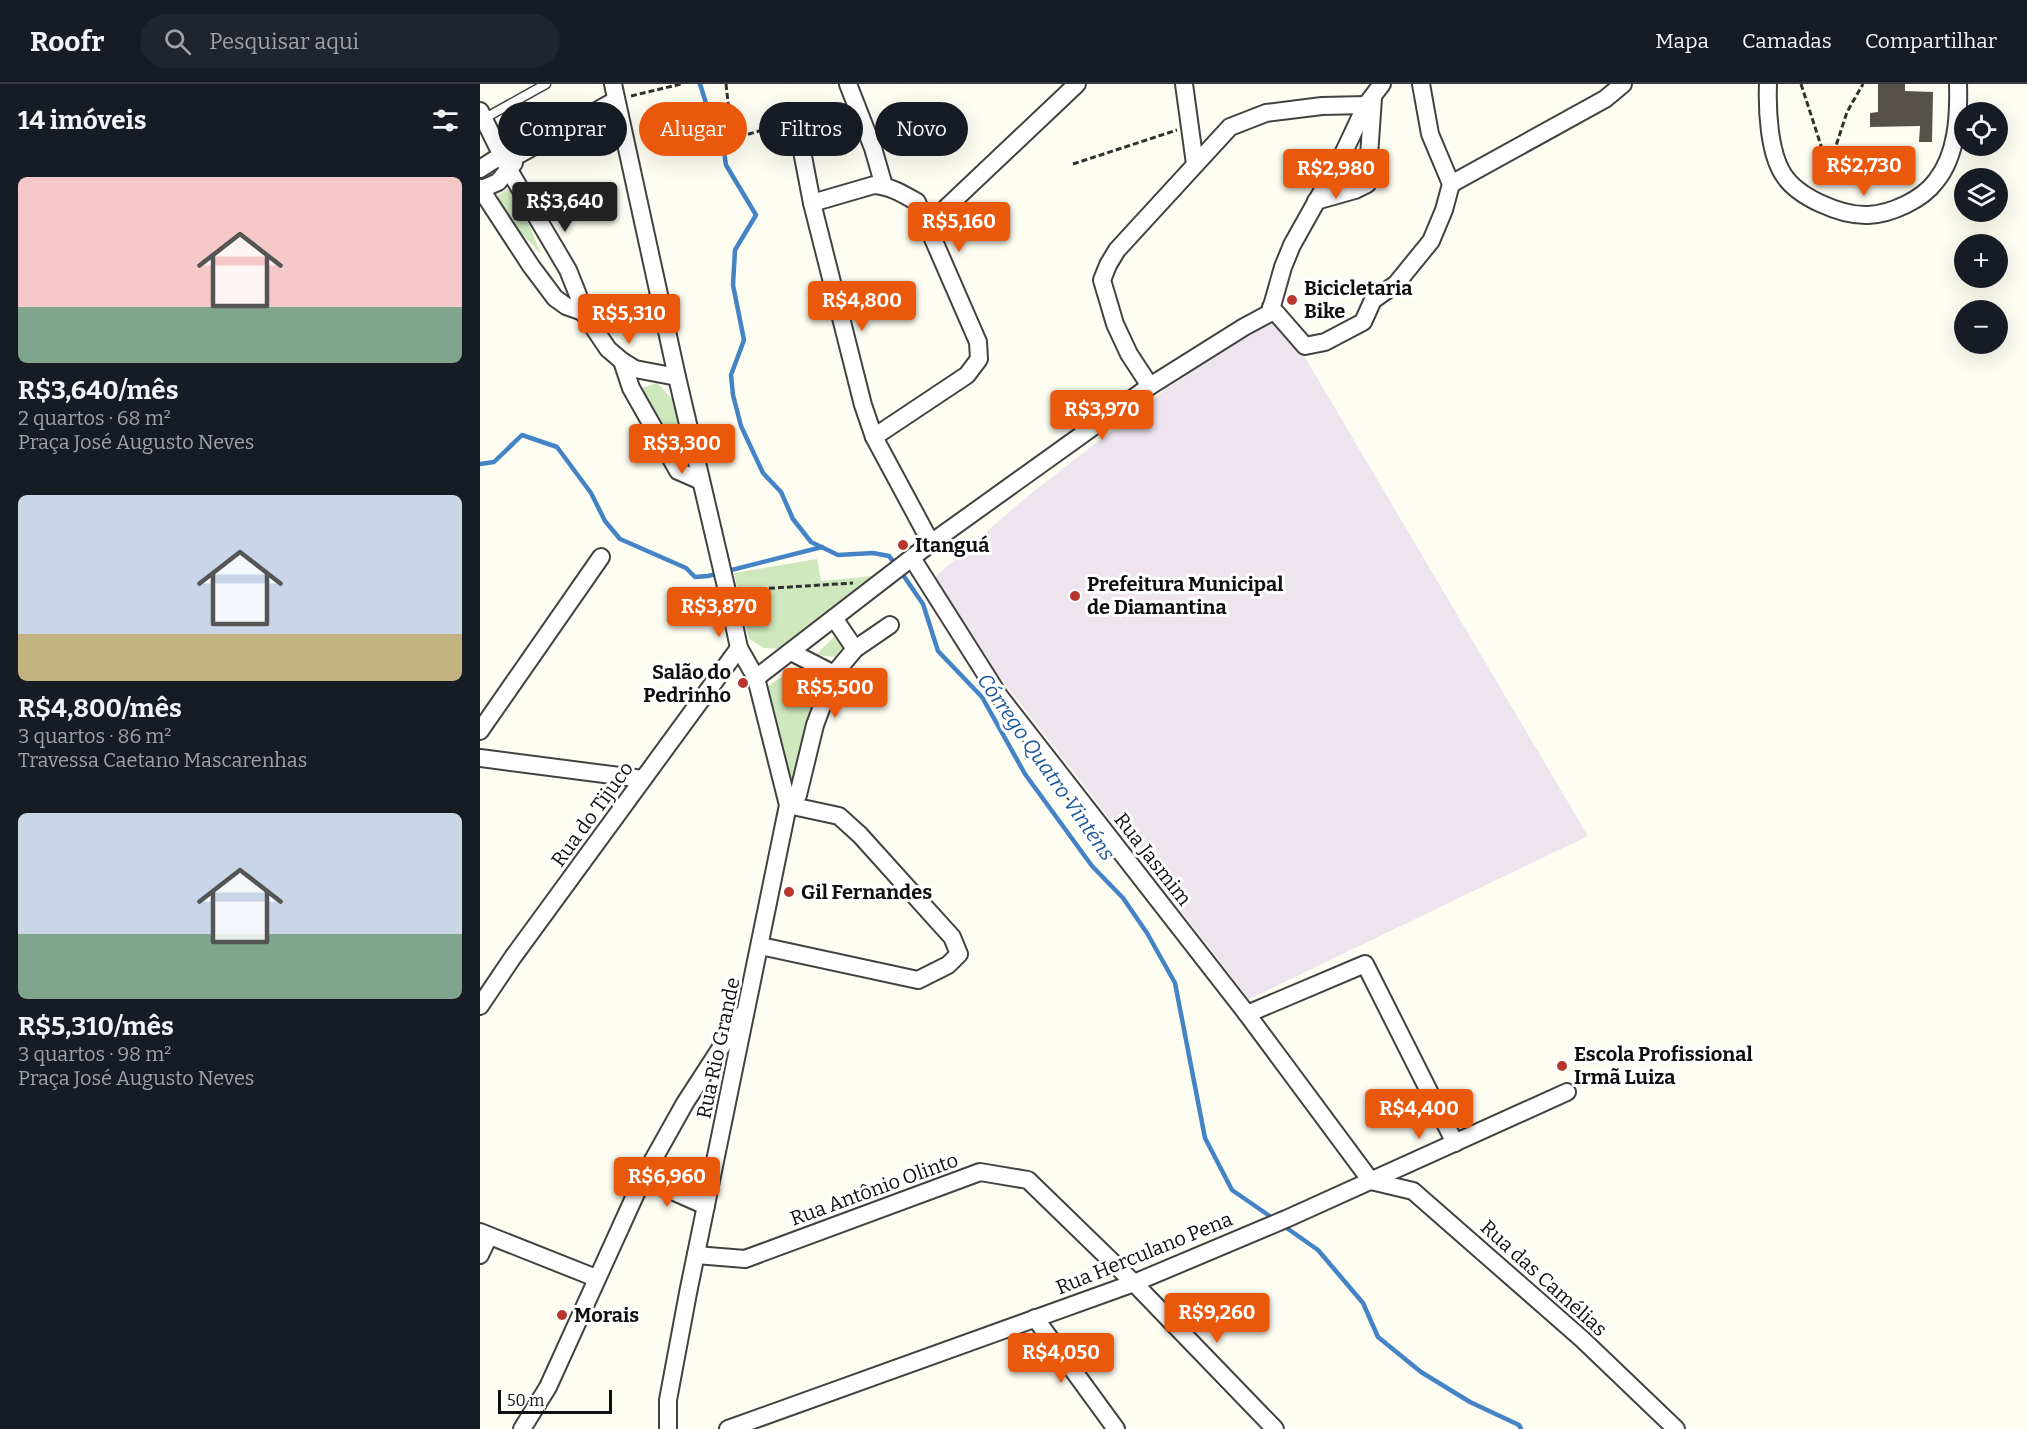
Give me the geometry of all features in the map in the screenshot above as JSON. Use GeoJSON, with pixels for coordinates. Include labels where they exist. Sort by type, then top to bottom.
{"type":"FeatureCollection","features":[{"type":"Feature","properties":{"kind":"street"},"geometry":{"type":"LineString","coordinates":[[848,84],[873,148],[884,186]]}},
{"type":"Feature","properties":{"kind":"street"},"geometry":{"type":"LineString","coordinates":[[928,225],[1077,84]]}},
{"type":"Feature","properties":{"kind":"street"},"geometry":{"type":"LineString","coordinates":[[1184,84],[1195,164]]}},
{"type":"Feature","properties":{"kind":"street"},"geometry":{"type":"LineString","coordinates":[[1271,307],[1299,342],[1305,346],[1325,342],[1363,322],[1373,300],[1396,284],[1431,241],[1444,210],[1451,184],[1430,134],[1421,84]]}},
{"type":"Feature","properties":{"kind":"street"},"geometry":{"type":"LineString","coordinates":[[1451,184],[1605,99],[1623,84]]}},
{"type":"Feature","properties":{"kind":"street"},"geometry":{"type":"LineString","coordinates":[[1768,84],[1770,130],[1777,160],[1784,175],[1811,199],[1830,208],[1868,215],[1888,211],[1905,204],[1921,195],[1936,182],[1944,170],[1956,133],[1958,84]]}},
{"type":"Feature","properties":{"kind":"street"},"geometry":{"type":"LineString","coordinates":[[583,312],[566,306],[555,298],[480,189],[498,182],[506,164],[615,92]]}},
{"type":"Feature","properties":{"kind":"street","name":"Rua Rio Grande"},"geometry":{"type":"LineString","coordinates":[[615,92],[739,648],[756,678],[788,805],[668,1400],[669,1429]]}},
{"type":"Feature","properties":{"kind":"street"},"geometry":{"type":"LineString","coordinates":[[1150,386],[1124,344],[1115,324],[1102,280],[1117,250],[1230,127],[1266,113],[1322,106],[1374,95]]}},
{"type":"Feature","properties":{"kind":"street"},"geometry":{"type":"LineString","coordinates":[[756,678],[931,543],[1150,386],[1270,313],[1283,267],[1374,95]]}},
{"type":"Feature","properties":{"kind":"street"},"geometry":{"type":"LineString","coordinates":[[1316,201],[1355,190],[1367,184],[1374,95]]}},
{"type":"Feature","properties":{"kind":"street"},"geometry":{"type":"LineString","coordinates":[[482,114],[506,164],[568,270],[583,312],[608,349],[635,369],[677,377]]}},
{"type":"Feature","properties":{"kind":"street"},"geometry":{"type":"LineString","coordinates":[[803,156],[812,203],[847,344],[874,437],[931,543]]}},
{"type":"Feature","properties":{"kind":"street"},"geometry":{"type":"LineString","coordinates":[[480,169],[485,164],[506,164]]}},
{"type":"Feature","properties":{"kind":"street"},"geometry":{"type":"LineString","coordinates":[[812,203],[874,185],[884,186],[916,202],[978,342],[979,359],[967,375],[874,437]]}},
{"type":"Feature","properties":{"kind":"street"},"geometry":{"type":"LineString","coordinates":[[531,266],[555,249]]}},
{"type":"Feature","properties":{"kind":"street"},"geometry":{"type":"LineString","coordinates":[[622,361],[631,388],[678,471],[701,481]]}},
{"type":"Feature","properties":{"kind":"street"},"geometry":{"type":"LineString","coordinates":[[480,731],[601,557]]}},
{"type":"Feature","properties":{"kind":"street","name":"Rua Jasmim"},"geometry":{"type":"LineString","coordinates":[[909,560],[1000,697],[1247,1014],[1371,1181]]}},
{"type":"Feature","properties":{"kind":"street"},"geometry":{"type":"LineString","coordinates":[[834,618],[855,649]]}},
{"type":"Feature","properties":{"kind":"street"},"geometry":{"type":"LineString","coordinates":[[788,805],[798,795],[814,725],[834,674],[855,649],[890,625]]}},
{"type":"Feature","properties":{"kind":"street","name":"Rua do Tijuco"},"geometry":{"type":"LineString","coordinates":[[480,1006],[513,957],[739,648]]}},
{"type":"Feature","properties":{"kind":"street"},"geometry":{"type":"LineString","coordinates":[[790,652],[834,674]]}},
{"type":"Feature","properties":{"kind":"street"},"geometry":{"type":"LineString","coordinates":[[480,758],[643,779]]}},
{"type":"Feature","properties":{"kind":"street"},"geometry":{"type":"LineString","coordinates":[[760,946],[918,980],[948,965],[959,954],[952,937],[860,836],[838,816],[788,805]]}},
{"type":"Feature","properties":{"kind":"street"},"geometry":{"type":"LineString","coordinates":[[1247,1014],[1365,964],[1455,1143]]}},
{"type":"Feature","properties":{"kind":"street"},"geometry":{"type":"LineString","coordinates":[[522,1429],[548,1387],[643,1178],[685,1102],[748,1005]]}},
{"type":"Feature","properties":{"kind":"street","name":"Rua Herculano Pena"},"geometry":{"type":"LineString","coordinates":[[728,1429],[1134,1283],[1286,1219],[1567,1092]]}},
{"type":"Feature","properties":{"kind":"street","name":"Rua Antônio Olinto"},"geometry":{"type":"LineString","coordinates":[[696,1255],[745,1259],[980,1172],[1028,1180],[1134,1283],[1275,1429]]}},
{"type":"Feature","properties":{"kind":"street"},"geometry":{"type":"LineString","coordinates":[[643,1178],[706,1206]]}},
{"type":"Feature","properties":{"kind":"street","name":"Rua das Camélias"},"geometry":{"type":"LineString","coordinates":[[1371,1181],[1413,1191],[1582,1339],[1676,1429]]}},
{"type":"Feature","properties":{"kind":"street"},"geometry":{"type":"LineString","coordinates":[[480,1255],[484,1234],[596,1278]]}},
{"type":"Feature","properties":{"kind":"street"},"geometry":{"type":"LineString","coordinates":[[1035,1318],[1116,1429]]}},
{"type":"Feature","properties":{"kind":"lane"},"geometry":{"type":"LineString","coordinates":[[482,114],[546,84]]}},
{"type":"Feature","properties":{"kind":"path"},"geometry":{"type":"LineString","coordinates":[[615,92],[681,84]]}},
{"type":"Feature","properties":{"kind":"path"},"geometry":{"type":"LineString","coordinates":[[726,84],[732,139],[759,131]]}},
{"type":"Feature","properties":{"kind":"path"},"geometry":{"type":"LineString","coordinates":[[1800,84],[1825,158],[1832,158],[1847,112],[1863,84]]}},
{"type":"Feature","properties":{"kind":"path"},"geometry":{"type":"LineString","coordinates":[[1073,165],[1190,126]]}},
{"type":"Feature","properties":{"kind":"path"},"geometry":{"type":"LineString","coordinates":[[724,579],[886,578]]}},
{"type":"Feature","properties":{"kind":"shaded area"},"geometry":{"type":"Polygon","coordinates":[[[1272,320],[1303,354],[1588,836],[1249,999],[954,618],[935,577],[1024,499],[1167,388],[1272,320]]]}},
{"type":"Feature","properties":{"kind":"green space"},"geometry":{"type":"Polygon","coordinates":[[[513,185],[541,254],[491,201],[513,185]]]}},
{"type":"Feature","properties":{"kind":"green space"},"geometry":{"type":"Polygon","coordinates":[[[657,383],[674,401],[685,471],[636,390],[657,383]]]}},
{"type":"Feature","properties":{"kind":"green space"},"geometry":{"type":"Polygon","coordinates":[[[817,559],[821,581],[874,576],[784,649],[764,648],[749,639],[734,573],[817,559]]]}},
{"type":"Feature","properties":{"kind":"green space"},"geometry":{"type":"Polygon","coordinates":[[[834,637],[844,646],[835,657],[816,655],[834,637]]]}},
{"type":"Feature","properties":{"kind":"green space"},"geometry":{"type":"Polygon","coordinates":[[[796,667],[825,678],[797,788],[790,786],[768,686],[796,667]]]}},
{"type":"Feature","properties":{"kind":"building"},"geometry":{"type":"Polygon","coordinates":[[[1878,84],[1905,84],[1905,91],[1933,92],[1932,142],[1919,142],[1920,126],[1870,127],[1870,113],[1878,112],[1878,84]]]}},
{"type":"Feature","properties":{"kind":"waterway","name":"Córrego Quatro Vinténs"},"geometry":{"type":"LineString","coordinates":[[700,84],[710,116],[721,133],[726,165],[756,215],[735,250],[733,285],[744,340],[731,375],[733,395],[741,426],[763,473],[781,492],[793,519],[811,542],[838,555],[873,553],[889,556],[896,565]]}},
{"type":"Feature","properties":{"kind":"waterway"},"geometry":{"type":"LineString","coordinates":[[480,464],[494,462],[522,435],[557,447],[591,493],[605,521],[620,539],[686,568],[695,577],[708,576],[822,547]]}},
{"type":"Feature","properties":{"kind":"waterway","name":"Córrego Quatro Vinténs"},"geometry":{"type":"LineString","coordinates":[[901,572],[923,604],[938,651],[982,697],[1025,774],[1092,866],[1123,898],[1147,933],[1175,983],[1205,1138],[1232,1190],[1274,1219]]}},
{"type":"Feature","properties":{"kind":"waterway","name":"Córrego Quatro Vinténs"},"geometry":{"type":"LineString","coordinates":[[1281,1224],[1318,1250],[1363,1303],[1378,1337],[1421,1372],[1470,1402],[1519,1425],[1521,1429]]}},
{"type":"Feature","properties":{"kind":"place","name":"Bicicletaria Bike"},"geometry":{"type":"Point","coordinates":[1292,300]}},
{"type":"Feature","properties":{"kind":"place","name":"Itanguá"},"geometry":{"type":"Point","coordinates":[903,545]}},
{"type":"Feature","properties":{"kind":"place","name":"Prefeitura Municipal de Diamantina"},"geometry":{"type":"Point","coordinates":[1075,596]}},
{"type":"Feature","properties":{"kind":"place","name":"Salão do Pedrinho"},"geometry":{"type":"Point","coordinates":[743,683]}},
{"type":"Feature","properties":{"kind":"place","name":"Gil Fernandes"},"geometry":{"type":"Point","coordinates":[789,892]}},
{"type":"Feature","properties":{"kind":"place","name":"Escola Profissional Irmã Luiza"},"geometry":{"type":"Point","coordinates":[1562,1066]}},
{"type":"Feature","properties":{"kind":"place","name":"Morais"},"geometry":{"type":"Point","coordinates":[562,1315]}}]}
